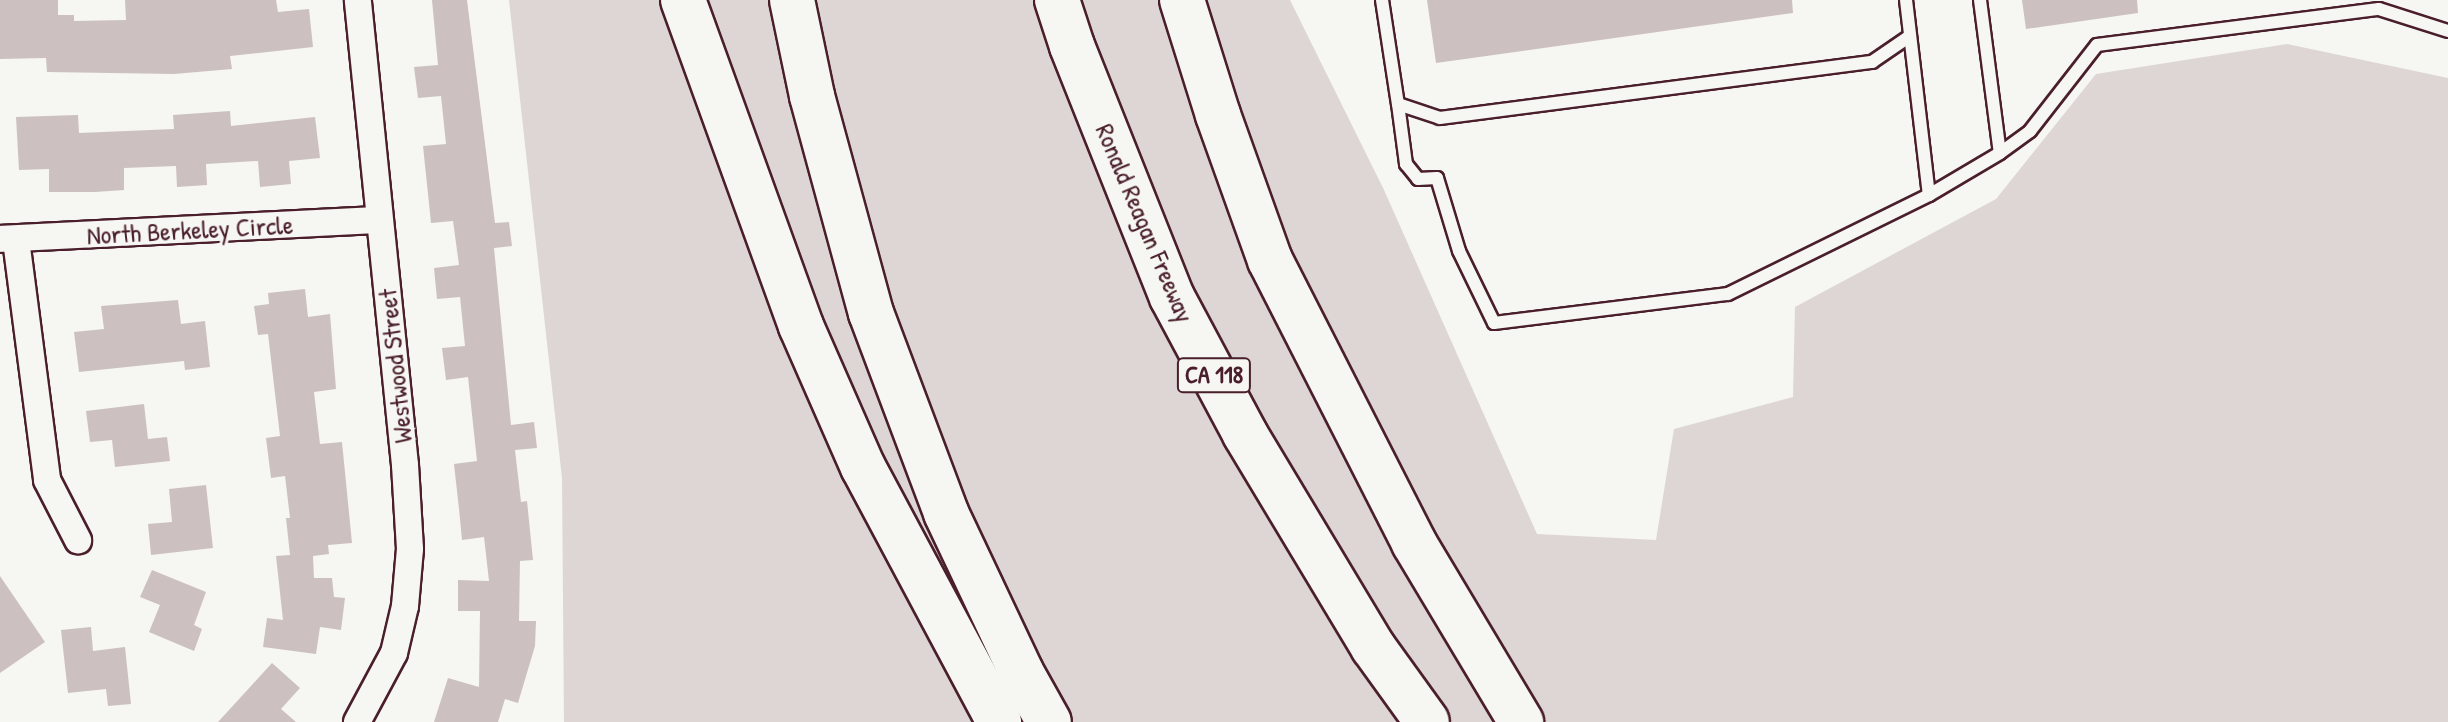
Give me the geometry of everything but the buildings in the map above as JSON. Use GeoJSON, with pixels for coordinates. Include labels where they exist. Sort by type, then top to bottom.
{"type":"FeatureCollection","features":[{"type":"Feature","properties":{"kind":"highway"},"geometry":{"type":"LineString","coordinates":[[683,0],[801,326],[863,467],[999,722]]}},
{"type":"Feature","properties":{"kind":"highway"},"geometry":{"type":"LineString","coordinates":[[792,0],[812,96],[871,313],[946,513],[1021,672],[1049,722]]}},
{"type":"Feature","properties":{"kind":"highway","name":"Ronald Reagan Freeway"},"geometry":{"type":"LineString","coordinates":[[1057,0],[1072,46],[1172,297],[1245,434],[1373,647],[1427,722]]}},
{"type":"Feature","properties":{"kind":"highway"},"geometry":{"type":"LineString","coordinates":[[1182,0],[1218,115],[1270,260],[1414,543],[1521,722]]}},
{"type":"Feature","properties":{"kind":"street","name":"Westwood Street"},"geometry":{"type":"LineString","coordinates":[[357,722],[394,653],[405,606],[410,549],[405,465],[358,0]]}},
{"type":"Feature","properties":{"kind":"street","name":"North Berkeley Circle"},"geometry":{"type":"LineString","coordinates":[[8,239],[379,220]]}},
{"type":"Feature","properties":{"kind":"street"},"geometry":{"type":"LineString","coordinates":[[8,239],[47,480],[78,540]]}},
{"type":"Feature","properties":{"kind":"lane"},"geometry":{"type":"LineString","coordinates":[[1382,0],[1406,164],[1418,179],[1437,178],[1459,251],[1494,323],[1728,294],[1929,195],[2000,153],[2030,131],[2097,45],[2379,9],[2448,31]]}},
{"type":"Feature","properties":{"kind":"lane"},"geometry":{"type":"LineString","coordinates":[[1906,0],[1929,195]]}},
{"type":"Feature","properties":{"kind":"lane"},"geometry":{"type":"LineString","coordinates":[[1980,0],[2000,153]]}},
{"type":"Feature","properties":{"kind":"lane"},"geometry":{"type":"LineString","coordinates":[[1398,104],[1440,118],[1872,62],[1910,36]]}},
{"type":"Feature","properties":{"kind":"shaded area"},"geometry":{"type":"Polygon","coordinates":[[[509,0],[1290,0],[1384,190],[1537,534],[1656,540],[1674,429],[1793,397],[1795,307],[1996,199],[2096,74],[2287,44],[2448,78],[2448,722],[564,722],[562,478],[509,0]]]}}]}
